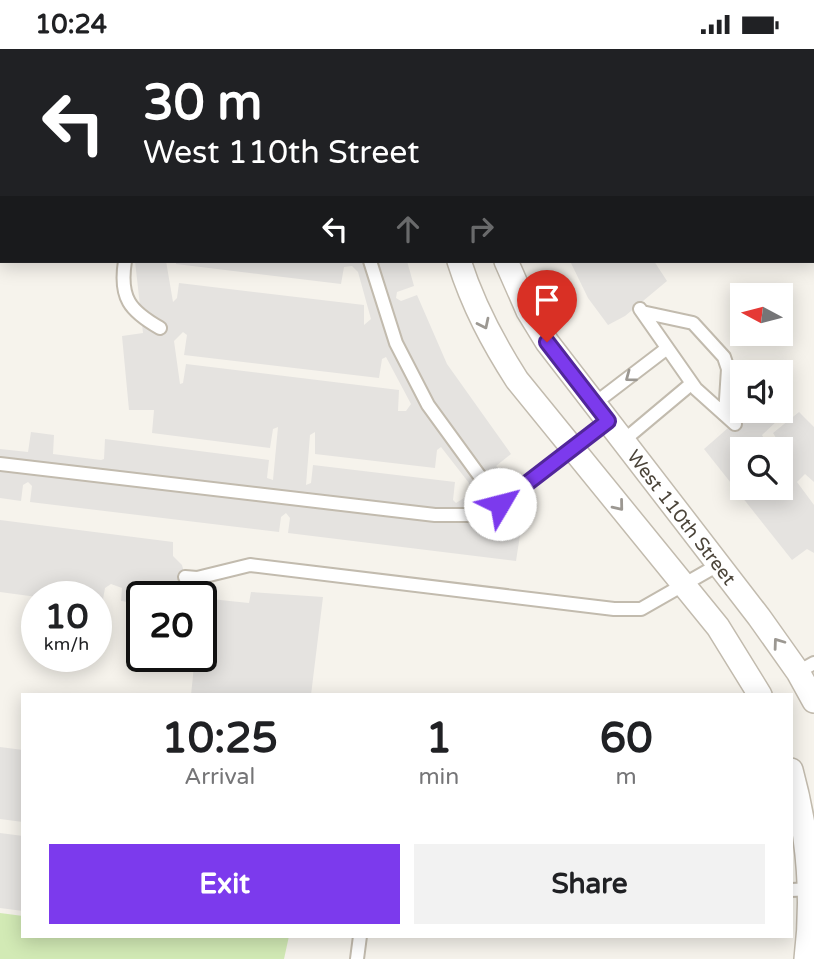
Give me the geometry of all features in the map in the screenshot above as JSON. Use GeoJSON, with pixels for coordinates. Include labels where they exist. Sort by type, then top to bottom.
{"type":"FeatureCollection","features":[{"type":"Feature","properties":{"kind":"street","name":"West 110th Street"},"geometry":{"type":"LineString","coordinates":[[460,263],[471,298],[491,338],[517,380],[718,627],[760,693]]}},
{"type":"Feature","properties":{"kind":"street","name":"West 110th Street"},"geometry":{"type":"LineString","coordinates":[[507,263],[528,311],[547,342],[718,565],[806,667],[814,701]]}},
{"type":"Feature","properties":{"kind":"street"},"geometry":{"type":"LineString","coordinates":[[793,779],[807,842],[806,959]]}},
{"type":"Feature","properties":{"kind":"lane"},"geometry":{"type":"LineString","coordinates":[[125,263],[131,309],[160,328]]}},
{"type":"Feature","properties":{"kind":"lane"},"geometry":{"type":"LineString","coordinates":[[371,263],[396,343],[428,405],[500,504]]}},
{"type":"Feature","properties":{"kind":"lane"},"geometry":{"type":"LineString","coordinates":[[640,309],[693,323],[724,357],[730,420],[691,384],[666,349],[640,309]]}},
{"type":"Feature","properties":{"kind":"lane"},"geometry":{"type":"LineString","coordinates":[[0,464],[435,515],[474,515],[500,504],[574,450],[601,413],[666,349]]}},
{"type":"Feature","properties":{"kind":"lane"},"geometry":{"type":"LineString","coordinates":[[623,440],[691,384]]}},
{"type":"Feature","properties":{"kind":"lane"},"geometry":{"type":"LineString","coordinates":[[185,577],[197,578],[250,565],[614,609],[641,609],[718,565]]}},
{"type":"Feature","properties":{"kind":"lane"},"geometry":{"type":"LineString","coordinates":[[357,959],[360,938]]}},
{"type":"Feature","properties":{"kind":"green space"},"geometry":{"type":"Polygon","coordinates":[[[0,913],[21,916],[21,938],[289,938],[284,959],[0,959],[0,913]]]}},
{"type":"Feature","properties":{"kind":"shaded area"},"geometry":{"type":"Polygon","coordinates":[[[135,263],[166,263],[173,302],[177,298],[179,283],[364,305],[364,325],[371,319],[358,272],[352,266],[344,267],[341,284],[176,263],[408,263],[414,286],[397,292],[396,298],[401,301],[417,295],[447,364],[511,454],[496,466],[507,476],[523,516],[516,561],[288,533],[290,518],[286,513],[281,517],[279,532],[30,502],[32,486],[28,482],[23,485],[21,501],[0,498],[0,449],[28,452],[31,432],[54,435],[53,454],[101,460],[104,459],[105,439],[269,460],[267,478],[273,480],[278,427],[273,429],[270,448],[152,433],[154,410],[129,410],[122,336],[143,333],[135,263]],[[183,332],[174,341],[180,384],[183,383],[186,364],[399,390],[398,411],[406,411],[411,404],[386,357],[382,359],[379,378],[184,355],[187,335],[183,332]],[[315,432],[310,435],[306,485],[311,483],[313,465],[455,482],[453,500],[456,503],[469,495],[469,483],[441,447],[437,450],[435,468],[315,454],[315,432]]]}},
{"type":"Feature","properties":{"kind":"shaded area"},"geometry":{"type":"Polygon","coordinates":[[[571,263],[655,263],[667,281],[625,316],[608,325],[588,298],[571,263]]]}},
{"type":"Feature","properties":{"kind":"shaded area"},"geometry":{"type":"Polygon","coordinates":[[[799,412],[814,427],[814,482],[805,474],[797,482],[814,505],[814,553],[807,549],[792,560],[744,500],[793,500],[793,437],[776,437],[773,433],[785,423],[793,423],[793,417],[799,412]]]}},
{"type":"Feature","properties":{"kind":"shaded area"},"geometry":{"type":"Polygon","coordinates":[[[734,423],[775,423],[762,435],[763,437],[730,437],[730,482],[704,449],[734,423]]]}},
{"type":"Feature","properties":{"kind":"shaded area"},"geometry":{"type":"Polygon","coordinates":[[[0,520],[173,542],[173,556],[182,565],[186,581],[126,581],[126,602],[121,601],[122,588],[112,584],[112,581],[21,581],[21,595],[0,592],[0,520]]]}},
{"type":"Feature","properties":{"kind":"shaded area"},"geometry":{"type":"Polygon","coordinates":[[[251,592],[323,597],[311,693],[191,693],[193,672],[217,672],[217,600],[249,603],[251,592]]]}},
{"type":"Feature","properties":{"kind":"shaded area"},"geometry":{"type":"Polygon","coordinates":[[[0,747],[21,750],[21,822],[0,819],[0,747]]]}},
{"type":"Feature","properties":{"kind":"shaded area"},"geometry":{"type":"Polygon","coordinates":[[[0,833],[21,836],[21,911],[0,908],[0,833]]]}},
{"type":"Feature","properties":{"kind":"route"},"geometry":{"type":"LineString","coordinates":[[500,504],[574,450],[608,421],[547,342]]}}]}
